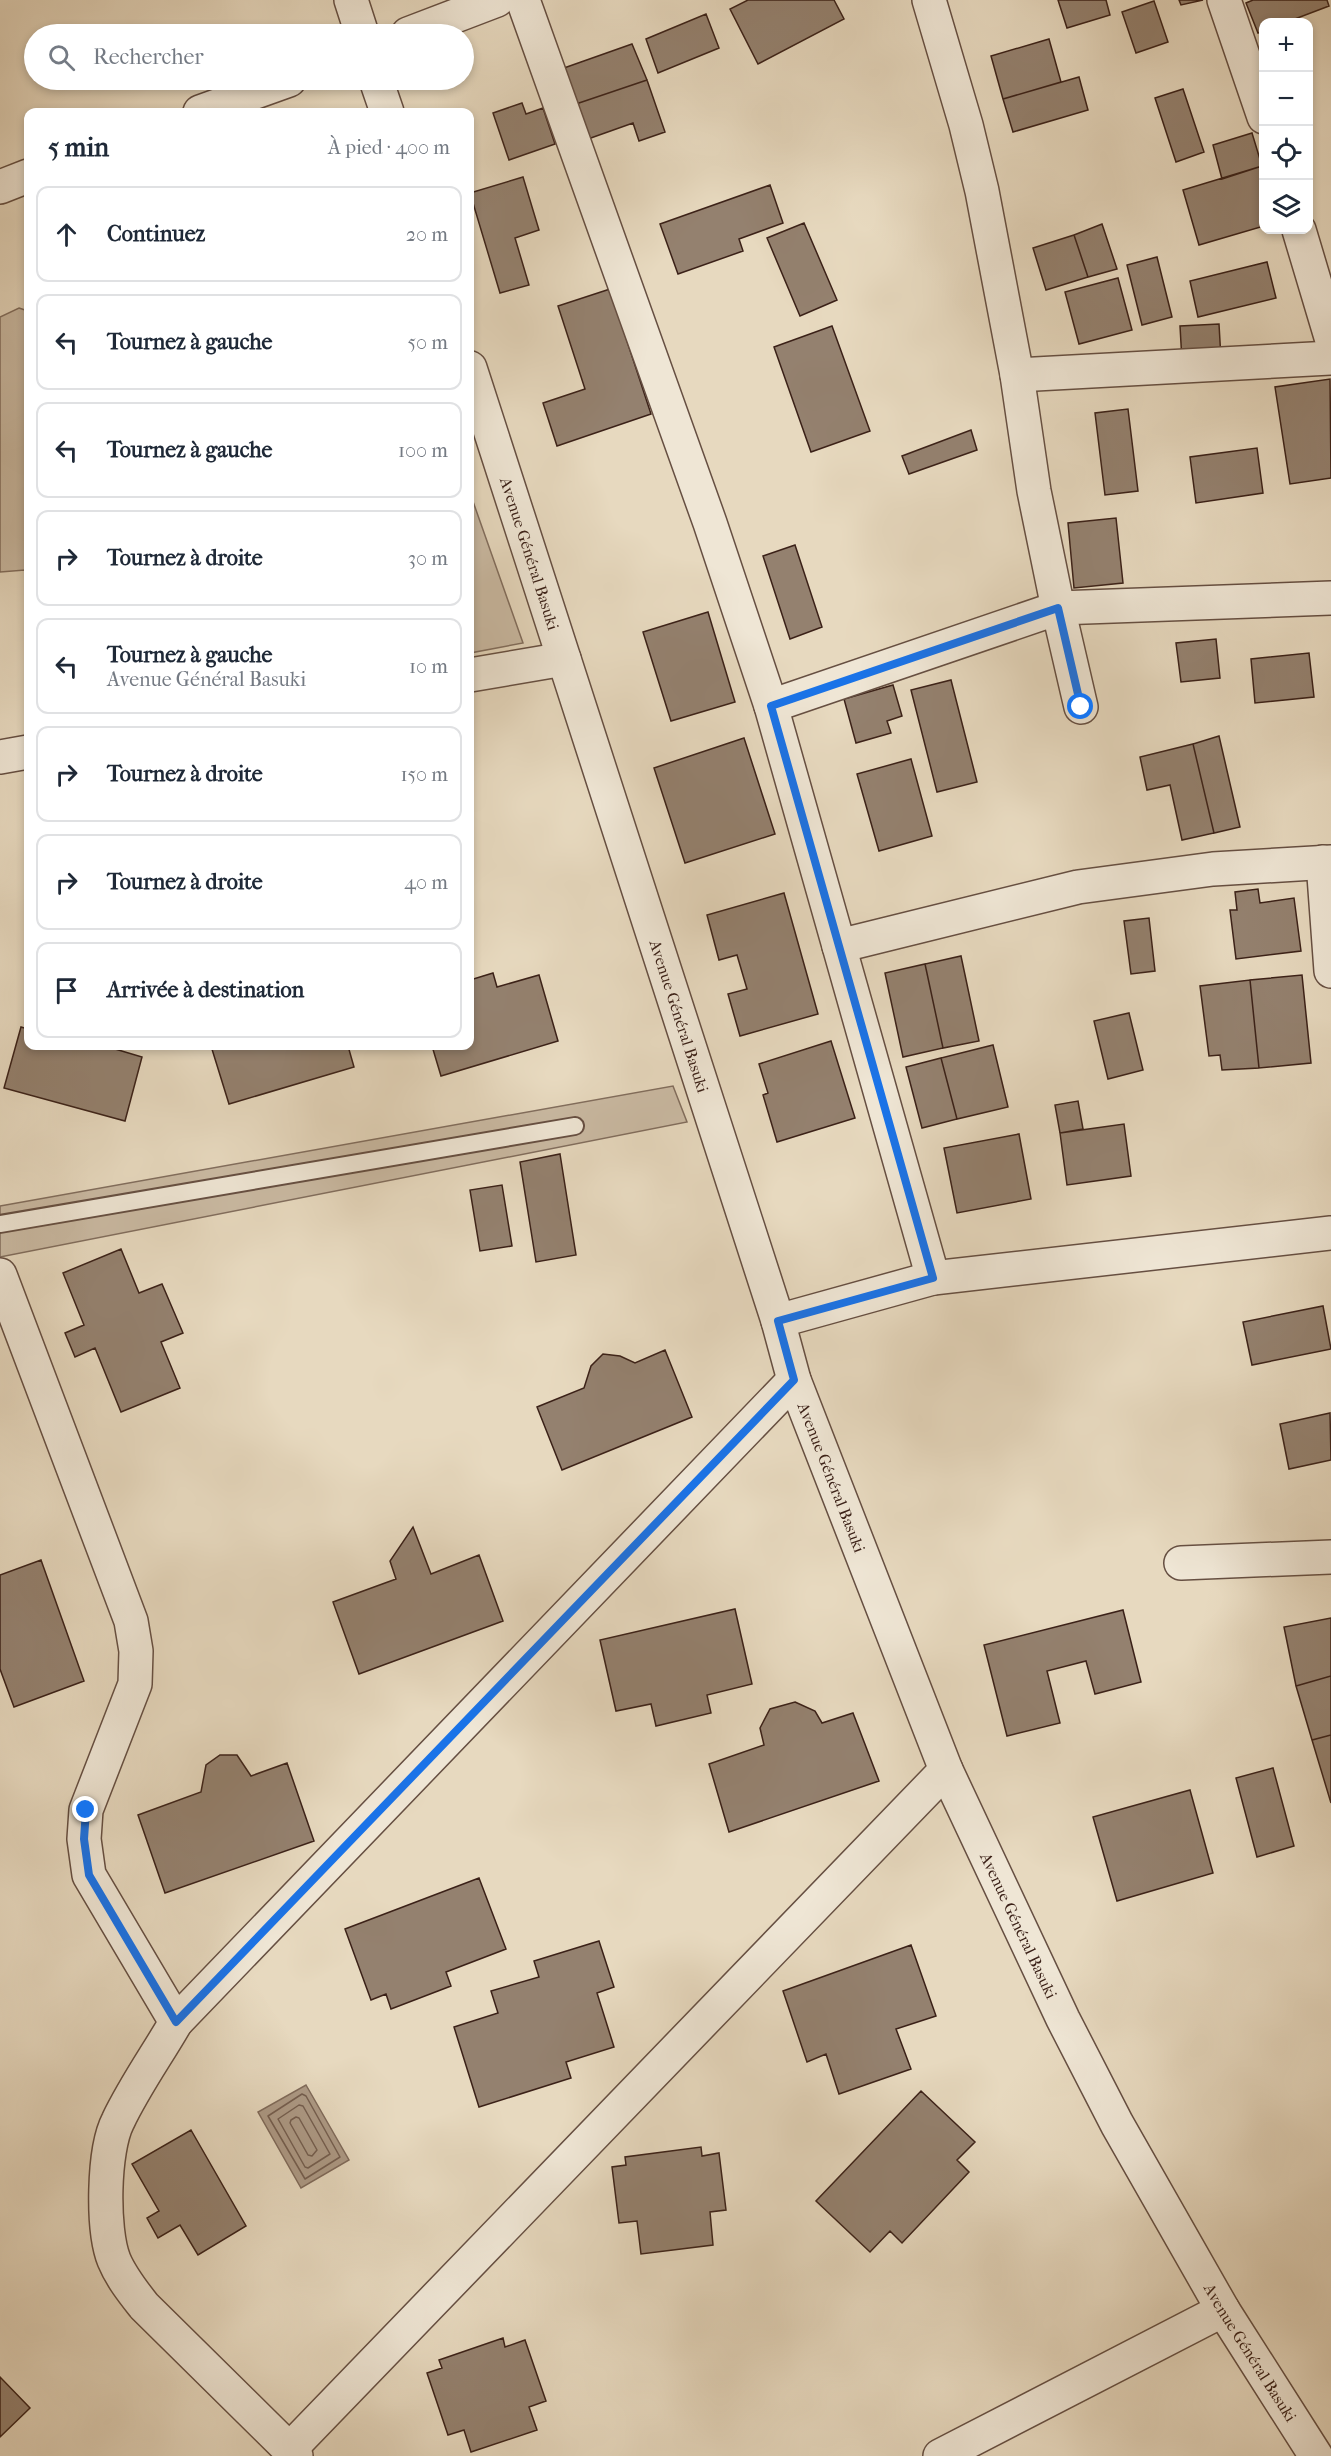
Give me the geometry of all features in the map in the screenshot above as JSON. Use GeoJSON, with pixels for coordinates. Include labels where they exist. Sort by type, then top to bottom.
{"type":"FeatureCollection","features":[{"type":"Feature","properties":{"kind":"street"},"geometry":{"type":"LineString","coordinates":[[351,0],[359,24]]}},
{"type":"Feature","properties":{"kind":"street"},"geometry":{"type":"LineString","coordinates":[[434,24],[497,0]]}},
{"type":"Feature","properties":{"kind":"street"},"geometry":{"type":"LineString","coordinates":[[523,0],[710,523],[771,706],[933,1278]]}},
{"type":"Feature","properties":{"kind":"street"},"geometry":{"type":"LineString","coordinates":[[929,0],[966,125],[982,191],[1017,375],[1034,491],[1081,707]]}},
{"type":"Feature","properties":{"kind":"street"},"geometry":{"type":"LineString","coordinates":[[1224,0],[1259,105]]}},
{"type":"Feature","properties":{"kind":"street"},"geometry":{"type":"LineString","coordinates":[[211,108],[261,90]]}},
{"type":"Feature","properties":{"kind":"street"},"geometry":{"type":"LineString","coordinates":[[379,90],[386,108]]}},
{"type":"Feature","properties":{"kind":"street"},"geometry":{"type":"LineString","coordinates":[[0,187],[24,178]]}},
{"type":"Feature","properties":{"kind":"street"},"geometry":{"type":"LineString","coordinates":[[1300,234],[1331,337]]}},
{"type":"Feature","properties":{"kind":"street"},"geometry":{"type":"LineString","coordinates":[[1017,375],[1331,358]]}},
{"type":"Feature","properties":{"kind":"street","name":"Avenue Général Basuki"},"geometry":{"type":"LineString","coordinates":[[474,380],[778,1321],[794,1380],[946,1770],[1074,2040],[1117,2124],[1223,2310],[1316,2456]]}},
{"type":"Feature","properties":{"kind":"street"},"geometry":{"type":"LineString","coordinates":[[771,706],[1058,608],[1331,598]]}},
{"type":"Feature","properties":{"kind":"street"},"geometry":{"type":"LineString","coordinates":[[474,674],[564,658]]}},
{"type":"Feature","properties":{"kind":"street"},"geometry":{"type":"LineString","coordinates":[[0,757],[24,753]]}},
{"type":"Feature","properties":{"kind":"street"},"geometry":{"type":"LineString","coordinates":[[839,946],[1078,886],[1213,868],[1327,862],[1331,971]]}},
{"type":"Feature","properties":{"kind":"street"},"geometry":{"type":"LineString","coordinates":[[778,1321],[933,1278],[1331,1233]]}},
{"type":"Feature","properties":{"kind":"street"},"geometry":{"type":"LineString","coordinates":[[0,1275],[131,1621],[136,1651],[135,1684],[86,1810],[84,1839],[89,1875],[176,2022]]}},
{"type":"Feature","properties":{"kind":"street"},"geometry":{"type":"LineString","coordinates":[[794,1380],[176,2022],[116,2122],[107,2164],[108,2239],[114,2261],[127,2283],[144,2306],[294,2452],[946,1770]]}},
{"type":"Feature","properties":{"kind":"street"},"geometry":{"type":"LineString","coordinates":[[1181,1563],[1331,1557]]}},
{"type":"Feature","properties":{"kind":"street"},"geometry":{"type":"LineString","coordinates":[[940,2456],[1223,2310]]}},
{"type":"Feature","properties":{"kind":"lane"},"geometry":{"type":"LineString","coordinates":[[0,1224],[575,1126]]}},
{"type":"Feature","properties":{"kind":"shaded area"},"geometry":{"type":"Polygon","coordinates":[[[19,308],[24,310],[24,570],[0,572],[0,317],[19,308]]]}},
{"type":"Feature","properties":{"kind":"shaded area"},"geometry":{"type":"Polygon","coordinates":[[[474,504],[523,643],[474,652],[474,504]]]}},
{"type":"Feature","properties":{"kind":"shaded area"},"geometry":{"type":"Polygon","coordinates":[[[673,1086],[687,1122],[0,1257],[0,1206],[673,1086]]]}},
{"type":"Feature","properties":{"kind":"water"},"geometry":{"type":"Polygon","coordinates":[[[306,2085],[349,2160],[301,2188],[258,2112],[306,2085]]]}},
{"type":"Feature","properties":{"kind":"building"},"geometry":{"type":"Polygon","coordinates":[[[748,0],[834,0],[844,19],[758,64],[730,9],[748,0]]]}},
{"type":"Feature","properties":{"kind":"building"},"geometry":{"type":"Polygon","coordinates":[[[1058,0],[1106,0],[1110,15],[1067,28],[1058,0]]]}},
{"type":"Feature","properties":{"kind":"building"},"geometry":{"type":"Polygon","coordinates":[[[1179,0],[1203,0],[1181,5],[1179,0]]]}},
{"type":"Feature","properties":{"kind":"building"},"geometry":{"type":"Polygon","coordinates":[[[1253,0],[1327,0],[1329,6],[1298,18],[1259,18],[1258,33],[1246,3],[1253,0]]]}},
{"type":"Feature","properties":{"kind":"building"},"geometry":{"type":"Polygon","coordinates":[[[1154,1],[1168,42],[1136,53],[1122,12],[1154,1]]]}},
{"type":"Feature","properties":{"kind":"building"},"geometry":{"type":"Polygon","coordinates":[[[706,14],[719,48],[658,73],[646,39],[706,14]]]}},
{"type":"Feature","properties":{"kind":"building"},"geometry":{"type":"Polygon","coordinates":[[[1049,39],[1061,82],[1003,99],[991,56],[1049,39]]]}},
{"type":"Feature","properties":{"kind":"building"},"geometry":{"type":"Polygon","coordinates":[[[632,44],[647,80],[576,104],[564,68],[632,44]]]}},
{"type":"Feature","properties":{"kind":"building"},"geometry":{"type":"Polygon","coordinates":[[[1079,77],[1088,110],[1013,132],[1003,99],[1079,77]]]}},
{"type":"Feature","properties":{"kind":"building"},"geometry":{"type":"Polygon","coordinates":[[[647,80],[665,132],[639,141],[633,123],[588,139],[576,104],[647,80]]]}},
{"type":"Feature","properties":{"kind":"building"},"geometry":{"type":"Polygon","coordinates":[[[1183,89],[1204,152],[1176,162],[1155,98],[1183,89]]]}},
{"type":"Feature","properties":{"kind":"building"},"geometry":{"type":"Polygon","coordinates":[[[522,103],[526,114],[543,108],[555,144],[509,160],[493,113],[522,103]]]}},
{"type":"Feature","properties":{"kind":"building"},"geometry":{"type":"Polygon","coordinates":[[[1252,133],[1259,156],[1259,167],[1222,179],[1213,145],[1252,133]]]}},
{"type":"Feature","properties":{"kind":"building"},"geometry":{"type":"Polygon","coordinates":[[[1259,167],[1259,227],[1199,245],[1183,190],[1259,167]]]}},
{"type":"Feature","properties":{"kind":"building"},"geometry":{"type":"Polygon","coordinates":[[[523,177],[539,230],[515,238],[529,285],[500,293],[474,206],[474,192],[523,177]]]}},
{"type":"Feature","properties":{"kind":"building"},"geometry":{"type":"Polygon","coordinates":[[[770,185],[783,223],[739,239],[743,251],[678,274],[660,224],[770,185]]]}},
{"type":"Feature","properties":{"kind":"building"},"geometry":{"type":"Polygon","coordinates":[[[804,223],[837,300],[800,316],[767,238],[804,223]]]}},
{"type":"Feature","properties":{"kind":"building"},"geometry":{"type":"Polygon","coordinates":[[[1102,224],[1117,269],[1088,277],[1074,235],[1102,224]]]}},
{"type":"Feature","properties":{"kind":"building"},"geometry":{"type":"Polygon","coordinates":[[[1074,235],[1088,277],[1046,290],[1033,248],[1074,235]]]}},
{"type":"Feature","properties":{"kind":"building"},"geometry":{"type":"Polygon","coordinates":[[[1157,257],[1172,317],[1142,325],[1127,265],[1157,257]]]}},
{"type":"Feature","properties":{"kind":"building"},"geometry":{"type":"Polygon","coordinates":[[[1267,262],[1276,298],[1198,317],[1190,281],[1267,262]]]}},
{"type":"Feature","properties":{"kind":"building"},"geometry":{"type":"Polygon","coordinates":[[[1118,278],[1132,330],[1079,344],[1065,292],[1118,278]]]}},
{"type":"Feature","properties":{"kind":"building"},"geometry":{"type":"Polygon","coordinates":[[[610,289],[651,414],[557,446],[543,403],[585,389],[558,306],[610,289]]]}},
{"type":"Feature","properties":{"kind":"building"},"geometry":{"type":"Polygon","coordinates":[[[1219,324],[1221,359],[1182,361],[1180,326],[1219,324]]]}},
{"type":"Feature","properties":{"kind":"building"},"geometry":{"type":"Polygon","coordinates":[[[832,326],[870,431],[811,452],[774,347],[832,326]]]}},
{"type":"Feature","properties":{"kind":"building"},"geometry":{"type":"Polygon","coordinates":[[[1330,379],[1331,478],[1290,484],[1275,387],[1330,379]]]}},
{"type":"Feature","properties":{"kind":"building"},"geometry":{"type":"Polygon","coordinates":[[[1128,409],[1138,491],[1105,495],[1095,413],[1128,409]]]}},
{"type":"Feature","properties":{"kind":"building"},"geometry":{"type":"Polygon","coordinates":[[[971,430],[977,450],[909,474],[902,456],[971,430]]]}},
{"type":"Feature","properties":{"kind":"building"},"geometry":{"type":"Polygon","coordinates":[[[1257,448],[1263,493],[1196,503],[1190,457],[1257,448]]]}},
{"type":"Feature","properties":{"kind":"building"},"geometry":{"type":"Polygon","coordinates":[[[1116,518],[1123,583],[1074,588],[1068,523],[1116,518]]]}},
{"type":"Feature","properties":{"kind":"building"},"geometry":{"type":"Polygon","coordinates":[[[795,545],[822,627],[790,639],[763,556],[795,545]]]}},
{"type":"Feature","properties":{"kind":"building"},"geometry":{"type":"Polygon","coordinates":[[[708,612],[735,702],[671,721],[643,632],[708,612]]]}},
{"type":"Feature","properties":{"kind":"building"},"geometry":{"type":"Polygon","coordinates":[[[1216,639],[1220,678],[1181,682],[1176,643],[1216,639]]]}},
{"type":"Feature","properties":{"kind":"building"},"geometry":{"type":"Polygon","coordinates":[[[1309,653],[1314,697],[1255,703],[1251,659],[1309,653]]]}},
{"type":"Feature","properties":{"kind":"building"},"geometry":{"type":"Polygon","coordinates":[[[951,680],[977,782],[937,792],[911,690],[951,680]]]}},
{"type":"Feature","properties":{"kind":"building"},"geometry":{"type":"Polygon","coordinates":[[[893,685],[902,716],[887,721],[891,733],[856,743],[844,699],[893,685]]]}},
{"type":"Feature","properties":{"kind":"building"},"geometry":{"type":"Polygon","coordinates":[[[1219,736],[1240,827],[1214,833],[1193,744],[1219,736]]]}},
{"type":"Feature","properties":{"kind":"building"},"geometry":{"type":"Polygon","coordinates":[[[744,738],[775,834],[685,863],[654,768],[744,738]]]}},
{"type":"Feature","properties":{"kind":"building"},"geometry":{"type":"Polygon","coordinates":[[[1193,744],[1214,833],[1182,840],[1170,785],[1147,790],[1140,757],[1193,744]]]}},
{"type":"Feature","properties":{"kind":"building"},"geometry":{"type":"Polygon","coordinates":[[[911,759],[932,836],[879,851],[857,774],[911,759]]]}},
{"type":"Feature","properties":{"kind":"building"},"geometry":{"type":"Polygon","coordinates":[[[1258,889],[1260,903],[1294,898],[1301,951],[1236,959],[1230,910],[1237,910],[1235,892],[1258,889]]]}},
{"type":"Feature","properties":{"kind":"building"},"geometry":{"type":"Polygon","coordinates":[[[784,893],[818,1014],[740,1036],[728,994],[747,989],[737,955],[719,960],[707,915],[784,893]]]}},
{"type":"Feature","properties":{"kind":"building"},"geometry":{"type":"Polygon","coordinates":[[[1149,918],[1155,971],[1131,974],[1124,921],[1149,918]]]}},
{"type":"Feature","properties":{"kind":"building"},"geometry":{"type":"Polygon","coordinates":[[[961,956],[979,1041],[943,1048],[925,964],[961,956]]]}},
{"type":"Feature","properties":{"kind":"building"},"geometry":{"type":"Polygon","coordinates":[[[925,964],[943,1048],[903,1057],[885,973],[925,964]]]}},
{"type":"Feature","properties":{"kind":"building"},"geometry":{"type":"Polygon","coordinates":[[[493,973],[497,987],[539,975],[558,1041],[441,1076],[433,1050],[474,1050],[474,979],[493,973]]]}},
{"type":"Feature","properties":{"kind":"building"},"geometry":{"type":"Polygon","coordinates":[[[1302,975],[1311,1063],[1259,1068],[1250,980],[1302,975]]]}},
{"type":"Feature","properties":{"kind":"building"},"geometry":{"type":"Polygon","coordinates":[[[1250,980],[1259,1068],[1222,1070],[1220,1055],[1209,1056],[1200,986],[1250,980]]]}},
{"type":"Feature","properties":{"kind":"building"},"geometry":{"type":"Polygon","coordinates":[[[1129,1013],[1143,1070],[1108,1079],[1094,1021],[1129,1013]]]}},
{"type":"Feature","properties":{"kind":"building"},"geometry":{"type":"Polygon","coordinates":[[[21,1027],[24,1028],[24,1050],[118,1050],[142,1057],[125,1121],[4,1088],[21,1027]]]}},
{"type":"Feature","properties":{"kind":"building"},"geometry":{"type":"Polygon","coordinates":[[[831,1041],[855,1118],[777,1142],[763,1095],[768,1093],[759,1064],[831,1041]]]}},
{"type":"Feature","properties":{"kind":"building"},"geometry":{"type":"Polygon","coordinates":[[[993,1045],[1008,1107],[957,1119],[941,1058],[993,1045]]]}},
{"type":"Feature","properties":{"kind":"building"},"geometry":{"type":"Polygon","coordinates":[[[212,1050],[349,1050],[354,1067],[229,1104],[212,1050]]]}},
{"type":"Feature","properties":{"kind":"building"},"geometry":{"type":"Polygon","coordinates":[[[941,1058],[957,1119],[922,1128],[906,1067],[941,1058]]]}},
{"type":"Feature","properties":{"kind":"building"},"geometry":{"type":"Polygon","coordinates":[[[1078,1101],[1083,1129],[1060,1133],[1055,1105],[1078,1101]]]}},
{"type":"Feature","properties":{"kind":"building"},"geometry":{"type":"Polygon","coordinates":[[[1124,1124],[1131,1176],[1067,1185],[1060,1133],[1124,1124]]]}},
{"type":"Feature","properties":{"kind":"building"},"geometry":{"type":"Polygon","coordinates":[[[1019,1134],[1031,1199],[957,1213],[944,1148],[1019,1134]]]}},
{"type":"Feature","properties":{"kind":"building"},"geometry":{"type":"Polygon","coordinates":[[[560,1154],[576,1255],[536,1262],[520,1162],[560,1154]]]}},
{"type":"Feature","properties":{"kind":"building"},"geometry":{"type":"Polygon","coordinates":[[[502,1185],[512,1246],[480,1251],[470,1190],[502,1185]]]}},
{"type":"Feature","properties":{"kind":"building"},"geometry":{"type":"Polygon","coordinates":[[[121,1249],[139,1293],[162,1284],[183,1333],[161,1342],[180,1388],[121,1412],[95,1348],[75,1357],[65,1333],[84,1325],[63,1273],[121,1249]]]}},
{"type":"Feature","properties":{"kind":"building"},"geometry":{"type":"Polygon","coordinates":[[[1323,1306],[1331,1349],[1252,1365],[1243,1322],[1323,1306]]]}},
{"type":"Feature","properties":{"kind":"building"},"geometry":{"type":"Polygon","coordinates":[[[665,1350],[692,1417],[562,1470],[537,1407],[584,1388],[591,1366],[603,1354],[620,1356],[635,1363],[665,1350]]]}},
{"type":"Feature","properties":{"kind":"building"},"geometry":{"type":"Polygon","coordinates":[[[1330,1413],[1331,1460],[1289,1469],[1280,1424],[1330,1413]]]}},
{"type":"Feature","properties":{"kind":"building"},"geometry":{"type":"Polygon","coordinates":[[[413,1527],[431,1574],[479,1555],[503,1621],[359,1674],[333,1602],[396,1579],[390,1561],[413,1527]]]}},
{"type":"Feature","properties":{"kind":"building"},"geometry":{"type":"Polygon","coordinates":[[[41,1560],[84,1681],[14,1707],[0,1669],[0,1575],[41,1560]]]}},
{"type":"Feature","properties":{"kind":"building"},"geometry":{"type":"Polygon","coordinates":[[[735,1609],[752,1684],[707,1695],[711,1713],[656,1726],[651,1704],[616,1711],[600,1640],[735,1609]]]}},
{"type":"Feature","properties":{"kind":"building"},"geometry":{"type":"Polygon","coordinates":[[[1123,1610],[1141,1682],[1095,1694],[1086,1661],[1047,1671],[1060,1723],[1007,1736],[984,1645],[1123,1610]]]}},
{"type":"Feature","properties":{"kind":"building"},"geometry":{"type":"Polygon","coordinates":[[[1331,1618],[1331,1676],[1296,1686],[1284,1627],[1331,1618]]]}},
{"type":"Feature","properties":{"kind":"building"},"geometry":{"type":"Polygon","coordinates":[[[1331,1676],[1331,1735],[1312,1740],[1296,1686],[1331,1676]]]}},
{"type":"Feature","properties":{"kind":"building"},"geometry":{"type":"Polygon","coordinates":[[[795,1702],[815,1711],[822,1723],[853,1713],[879,1781],[729,1832],[709,1764],[764,1745],[760,1728],[770,1709],[795,1702]]]}},
{"type":"Feature","properties":{"kind":"building"},"geometry":{"type":"Polygon","coordinates":[[[1331,1735],[1331,1803],[1312,1740],[1331,1735]]]}},
{"type":"Feature","properties":{"kind":"building"},"geometry":{"type":"Polygon","coordinates":[[[220,1755],[237,1755],[251,1776],[287,1763],[314,1841],[165,1893],[138,1815],[201,1792],[206,1765],[220,1755]]]}},
{"type":"Feature","properties":{"kind":"building"},"geometry":{"type":"Polygon","coordinates":[[[1273,1768],[1294,1846],[1257,1857],[1236,1778],[1273,1768]]]}},
{"type":"Feature","properties":{"kind":"building"},"geometry":{"type":"Polygon","coordinates":[[[1190,1790],[1213,1873],[1117,1901],[1093,1817],[1190,1790]]]}},
{"type":"Feature","properties":{"kind":"building"},"geometry":{"type":"Polygon","coordinates":[[[479,1878],[506,1949],[446,1972],[451,1986],[391,2009],[386,1994],[371,2000],[345,1929],[479,1878]]]}},
{"type":"Feature","properties":{"kind":"building"},"geometry":{"type":"Polygon","coordinates":[[[599,1941],[614,1987],[597,1993],[614,2047],[566,2062],[571,2078],[479,2107],[454,2027],[498,2013],[491,1991],[539,1977],[534,1961],[599,1941]]]}},
{"type":"Feature","properties":{"kind":"building"},"geometry":{"type":"Polygon","coordinates":[[[911,1945],[936,2016],[896,2029],[911,2069],[839,2094],[826,2054],[807,2062],[783,1991],[911,1945]]]}},
{"type":"Feature","properties":{"kind":"building"},"geometry":{"type":"Polygon","coordinates":[[[921,2091],[975,2142],[957,2160],[969,2172],[902,2243],[890,2231],[870,2252],[816,2201],[921,2091]]]}},
{"type":"Feature","properties":{"kind":"building"},"geometry":{"type":"Polygon","coordinates":[[[191,2130],[246,2226],[198,2255],[180,2225],[158,2238],[147,2218],[159,2211],[132,2164],[191,2130]]]}},
{"type":"Feature","properties":{"kind":"building"},"geometry":{"type":"Polygon","coordinates":[[[701,2147],[702,2156],[719,2153],[726,2210],[710,2212],[713,2245],[641,2254],[637,2221],[619,2223],[612,2167],[626,2165],[625,2157],[701,2147]]]}},
{"type":"Feature","properties":{"kind":"building"},"geometry":{"type":"Polygon","coordinates":[[[503,2338],[505,2347],[525,2340],[546,2401],[529,2407],[537,2430],[471,2452],[464,2430],[448,2435],[427,2373],[442,2368],[439,2360],[503,2338]]]}},
{"type":"Feature","properties":{"kind":"building"},"geometry":{"type":"Polygon","coordinates":[[[0,2377],[30,2408],[0,2437],[0,2377]]]}},
{"type":"Feature","properties":{"kind":"route"},"geometry":{"type":"LineString","coordinates":[[86,1810],[84,1839],[89,1875],[176,2022],[794,1380],[778,1321],[933,1278],[771,706],[1058,608],[1081,707]]}}]}
